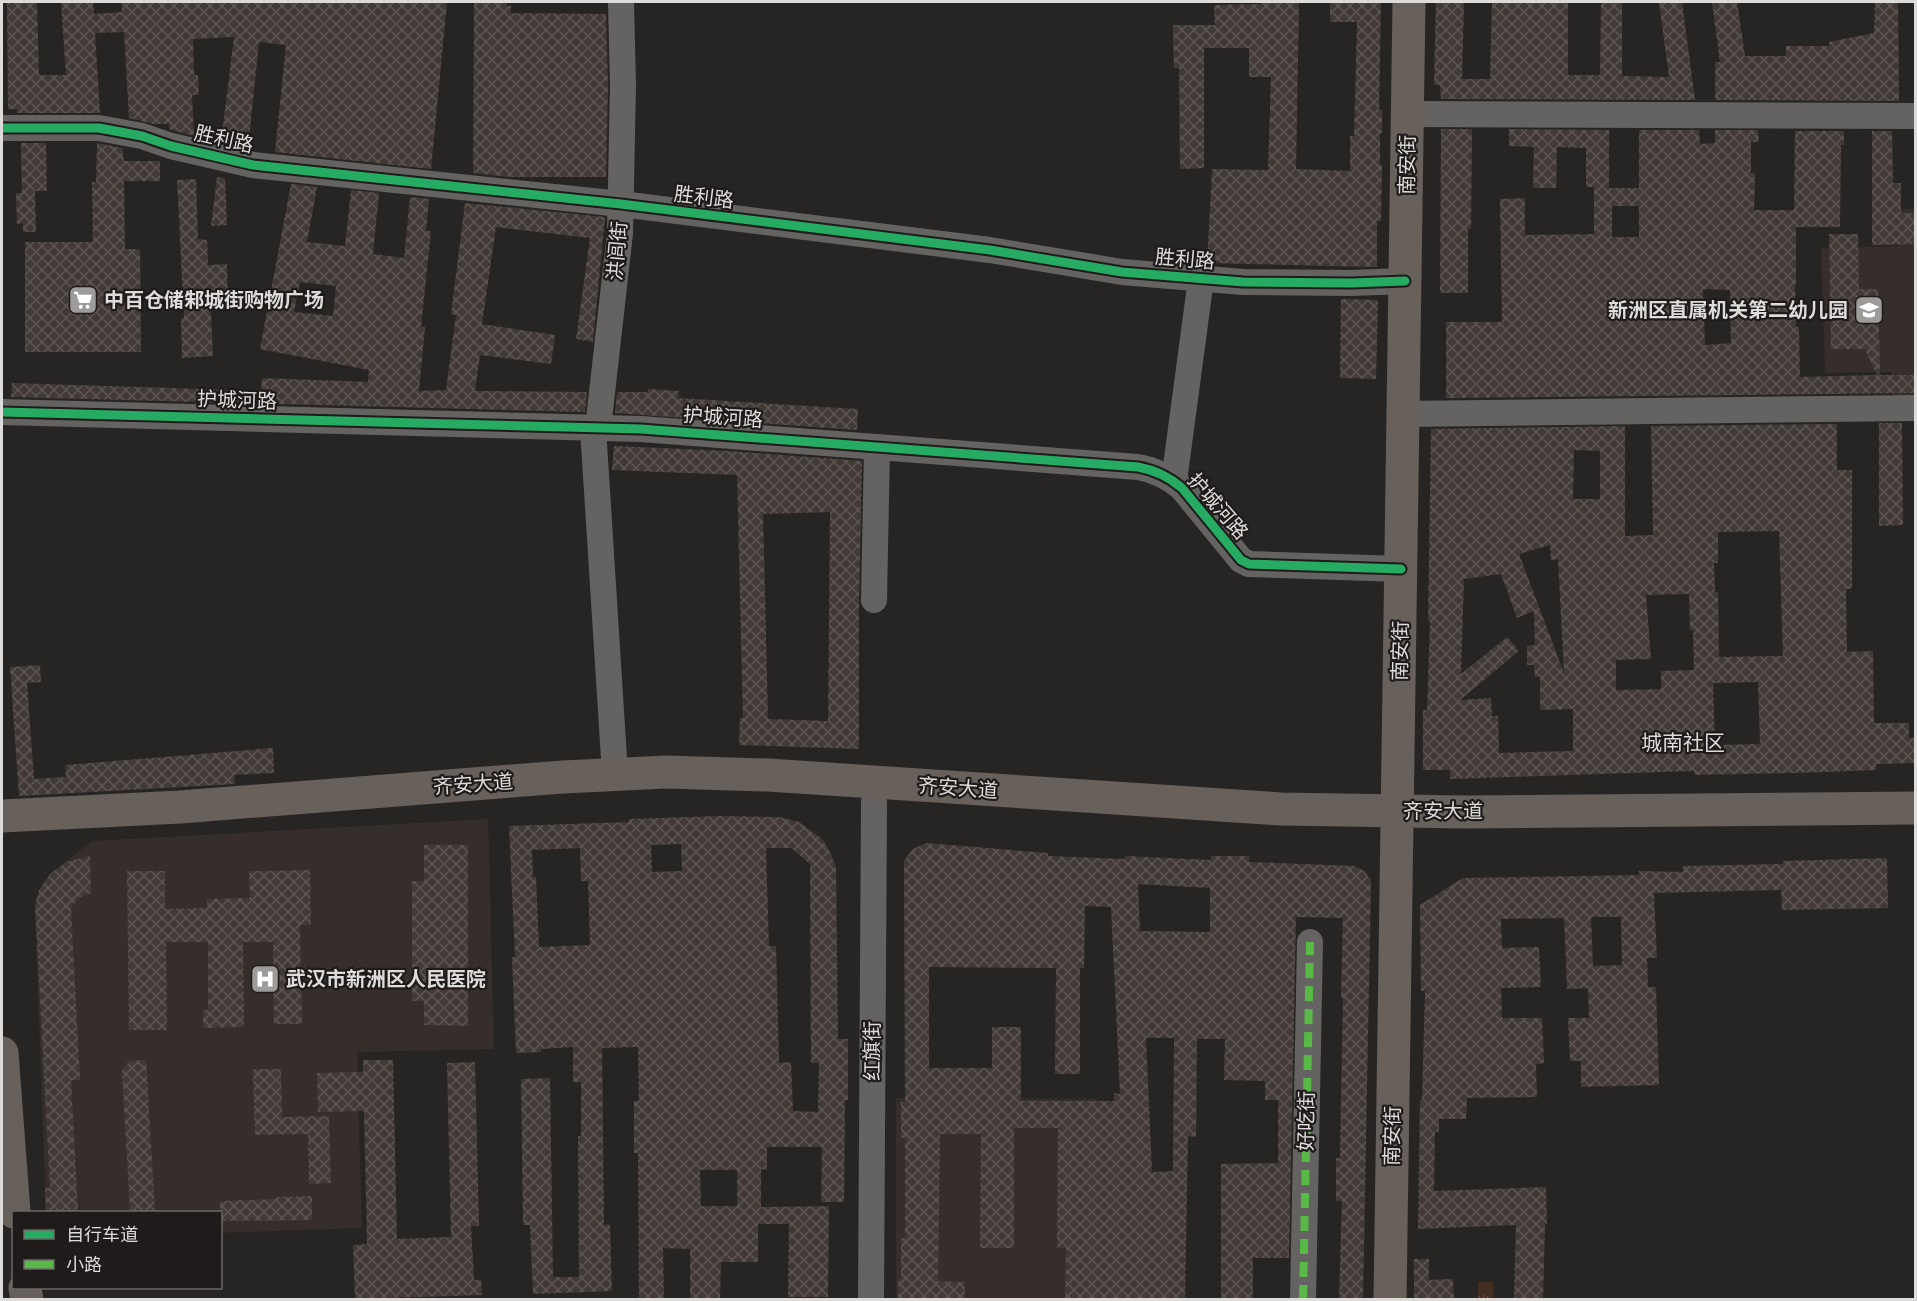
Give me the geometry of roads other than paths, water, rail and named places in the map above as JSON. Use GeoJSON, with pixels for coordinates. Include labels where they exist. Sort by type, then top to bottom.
{"type":"FeatureCollection","features":[{"type":"Feature","properties":{"kind":"main road","name":"南安街"},"geometry":{"type":"LineString","coordinates":[[1390,1299],[1409,2]]}},
{"type":"Feature","properties":{"kind":"main road","name":"齐安大道"},"geometry":{"type":"LineString","coordinates":[[2,816],[180,807],[615,774],[677,772],[768,775],[1281,809],[1397,822],[1916,829]]}},
{"type":"Feature","properties":{"kind":"main road","name":"齐安大道"},"geometry":{"type":"LineString","coordinates":[[2,837],[192,826],[615,795],[727,794],[1188,825],[1397,822],[1916,808]]}},
{"type":"Feature","properties":{"kind":"main road"},"geometry":{"type":"LineString","coordinates":[[2,1053],[14,1211]]}},
{"type":"Feature","properties":{"kind":"street","name":"洪闾街"},"geometry":{"type":"LineString","coordinates":[[615,774],[596,428],[620,233],[623,96],[621,2]]}},
{"type":"Feature","properties":{"kind":"street"},"geometry":{"type":"LineString","coordinates":[[1407,114],[1916,116]]}},
{"type":"Feature","properties":{"kind":"street","name":"胜利路"},"geometry":{"type":"LineString","coordinates":[[2,128],[99,128],[125,132],[253,165],[621,204],[990,250],[1122,272],[1201,279],[1297,283],[1405,281]]}},
{"type":"Feature","properties":{"kind":"street"},"geometry":{"type":"LineString","coordinates":[[1174,481],[1201,279]]}},
{"type":"Feature","properties":{"kind":"street"},"geometry":{"type":"LineString","coordinates":[[1403,414],[1916,408]]}},
{"type":"Feature","properties":{"kind":"street","name":"护城河路"},"geometry":{"type":"LineString","coordinates":[[2,411],[641,429],[1138,467],[1151,470],[1174,481],[1240,560],[1250,564],[1401,569]]}},
{"type":"Feature","properties":{"kind":"street"},"geometry":{"type":"LineString","coordinates":[[874,600],[877,447]]}},
{"type":"Feature","properties":{"kind":"street","name":"红旗街"},"geometry":{"type":"LineString","coordinates":[[871,1299],[874,803]]}},
{"type":"Feature","properties":{"kind":"street","name":"好吃街"},"geometry":{"type":"LineString","coordinates":[[1303,1299],[1310,942]]}},
{"type":"Feature","properties":{"kind":"place","name":"中百仓储邾城街购物广场"},"geometry":{"type":"Point","coordinates":[83,300]}},
{"type":"Feature","properties":{"kind":"place","name":"新洲区直属机关第二幼儿园"},"geometry":{"type":"Point","coordinates":[1869,310]}},
{"type":"Feature","properties":{"kind":"place","name":"武汉市新洲区人民医院"},"geometry":{"type":"Point","coordinates":[265,979]}},
{"type":"Feature","properties":{"kind":"district","name":"城南社区"},"geometry":{"type":"Point","coordinates":[1683,743]}}]}
